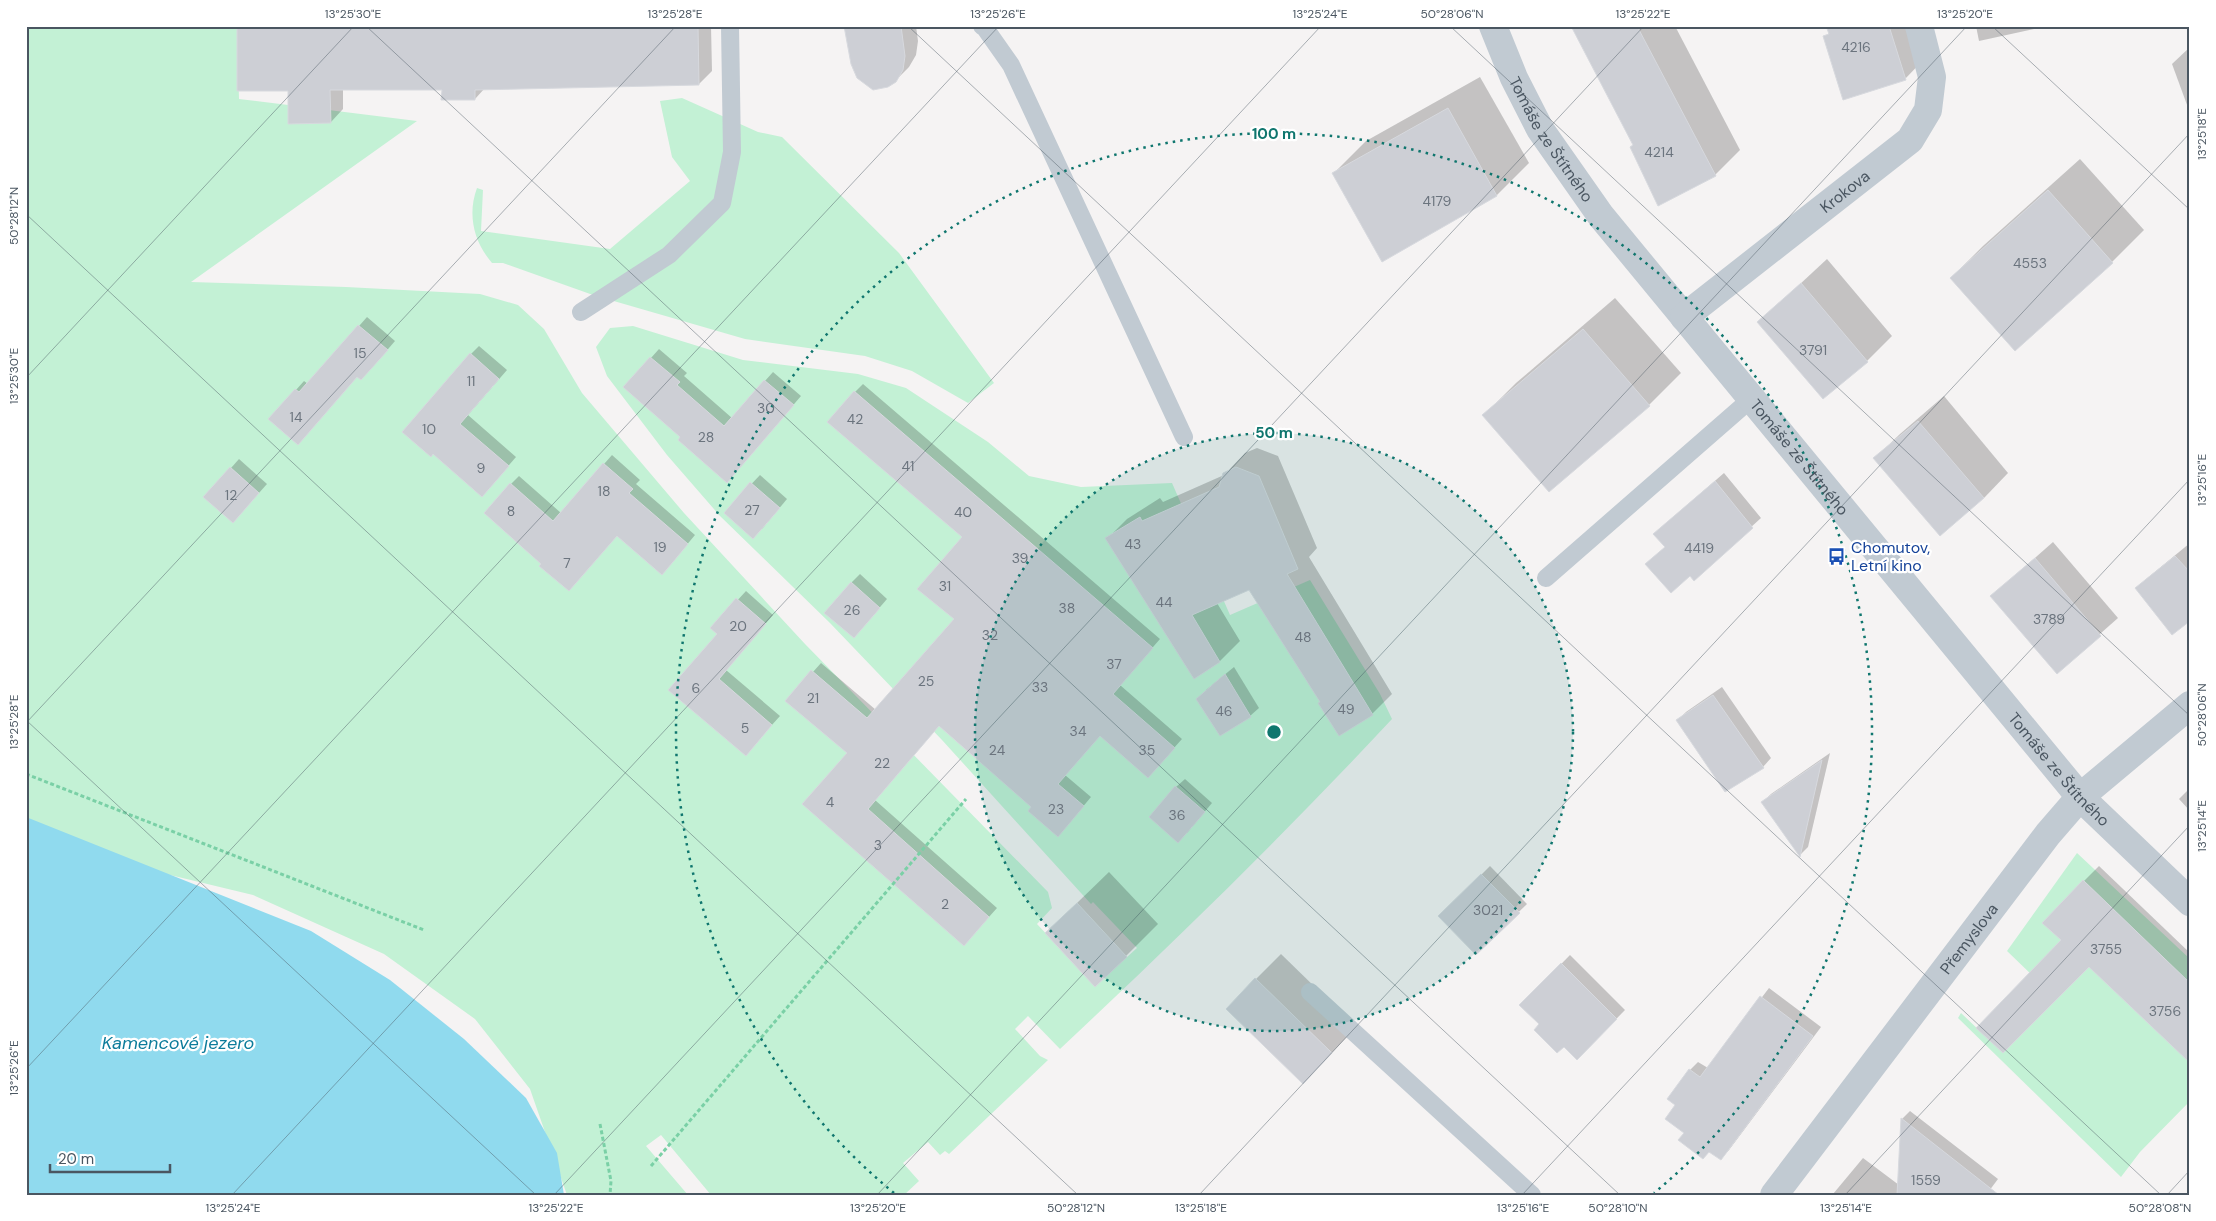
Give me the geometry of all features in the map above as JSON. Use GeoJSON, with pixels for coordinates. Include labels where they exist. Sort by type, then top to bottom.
{"type":"FeatureCollection","features":[{"type":"Feature","properties":{"kind":"street","name":"Tomáše ze Štítného"},"geometry":{"type":"LineString","coordinates":[[1493,26],[1514,78],[1540,129],[1601,216],[2080,797],[2190,902]]}},
{"type":"Feature","properties":{"kind":"street","name":"Krokova"},"geometry":{"type":"LineString","coordinates":[[1684,317],[1910,140],[1928,110],[1932,77],[1920,26]]}},
{"type":"Feature","properties":{"kind":"street","name":"Přemyslova"},"geometry":{"type":"LineString","coordinates":[[1774,1195],[2042,842],[2080,797],[2190,705]]}},
{"type":"Feature","properties":{"kind":"lane"},"geometry":{"type":"LineString","coordinates":[[581,312],[669,255],[722,203],[732,152],[730,26]]}},
{"type":"Feature","properties":{"kind":"lane"},"geometry":{"type":"LineString","coordinates":[[982,26],[986,28],[1011,64],[1184,437]]}},
{"type":"Feature","properties":{"kind":"lane"},"geometry":{"type":"LineString","coordinates":[[1546,578],[1751,399]]}},
{"type":"Feature","properties":{"kind":"lane"},"geometry":{"type":"LineString","coordinates":[[1310,992],[1532,1195]]}},
{"type":"Feature","properties":{"kind":"path"},"geometry":{"type":"LineString","coordinates":[[26,774],[424,930]]}},
{"type":"Feature","properties":{"kind":"path"},"geometry":{"type":"LineString","coordinates":[[651,1166],[966,799]]}},
{"type":"Feature","properties":{"kind":"path"},"geometry":{"type":"LineString","coordinates":[[600,1124],[612,1181],[610,1195]]}},
{"type":"Feature","properties":{"kind":"green space"},"geometry":{"type":"Polygon","coordinates":[[[26,26],[237,26],[239,99],[417,121],[191,282],[480,294],[518,305],[544,329],[582,393],[684,513],[805,644],[1048,892],[1052,908],[1037,924],[1095,986],[1137,948],[1093,902],[1091,904],[942,740],[830,623],[720,516],[667,455],[607,376],[596,347],[610,328],[633,326],[743,360],[858,374],[906,388],[988,442],[1029,476],[1081,487],[1172,483],[1230,615],[1310,580],[1380,694],[1392,719],[1229,887],[1060,1049],[1028,1016],[1015,1029],[1040,1056],[1048,1060],[949,1154],[945,1151],[940,1155],[928,1142],[903,1163],[919,1181],[904,1195],[711,1195],[661,1135],[646,1146],[688,1195],[567,1195],[530,1089],[475,1019],[384,954],[253,895],[58,848],[26,821],[26,26]]]}},
{"type":"Feature","properties":{"kind":"green space"},"geometry":{"type":"Polygon","coordinates":[[[682,98],[758,132],[782,137],[899,253],[994,383],[968,403],[912,371],[865,356],[745,339],[593,295],[503,263],[492,263],[481,246],[474,228],[473,208],[477,188],[483,190],[481,231],[610,249],[690,181],[672,157],[660,101],[682,98]]]}},
{"type":"Feature","properties":{"kind":"green space"},"geometry":{"type":"Polygon","coordinates":[[[2077,853],[2190,959],[2190,1101],[2140,1152],[2121,1177],[1958,1018],[1961,1013],[2003,1053],[2056,998],[2007,951],[2077,853]]]}},
{"type":"Feature","properties":{"kind":"water","name":"Kamencové jezero"},"geometry":{"type":"Polygon","coordinates":[[[26,817],[311,931],[390,980],[464,1039],[526,1098],[557,1153],[564,1195],[26,1195],[26,817]]]}},
{"type":"Feature","properties":{"kind":"building"},"geometry":{"type":"Polygon","coordinates":[[[237,26],[698,26],[699,85],[475,90],[475,100],[441,100],[442,90],[330,90],[331,123],[288,124],[288,91],[237,91],[237,26]]]}},
{"type":"Feature","properties":{"kind":"building"},"geometry":{"type":"Polygon","coordinates":[[[844,26],[901,26],[905,56],[903,70],[896,82],[888,87],[873,90],[857,78],[851,64],[844,26]]]}},
{"type":"Feature","properties":{"kind":"building"},"geometry":{"type":"Polygon","coordinates":[[[1571,26],[1637,26],[1716,176],[1658,206],[1630,147],[1633,145],[1571,26]]]}},
{"type":"Feature","properties":{"kind":"building"},"geometry":{"type":"Polygon","coordinates":[[[1826,26],[1889,26],[1906,80],[1843,100],[1823,36],[1829,34],[1826,26]]]}},
{"type":"Feature","properties":{"kind":"building"},"geometry":{"type":"Polygon","coordinates":[[[1448,108],[1497,196],[1382,262],[1332,173],[1448,108]]]}},
{"type":"Feature","properties":{"kind":"building"},"geometry":{"type":"Polygon","coordinates":[[[2048,190],[2113,263],[2015,351],[1950,278],[2048,190]]]}},
{"type":"Feature","properties":{"kind":"building"},"geometry":{"type":"Polygon","coordinates":[[[1801,283],[1868,362],[1823,399],[1757,322],[1801,283]]]}},
{"type":"Feature","properties":{"kind":"building"},"geometry":{"type":"Polygon","coordinates":[[[358,325],[388,350],[361,380],[357,377],[298,445],[268,419],[295,389],[299,392],[358,325]]]}},
{"type":"Feature","properties":{"kind":"building"},"geometry":{"type":"Polygon","coordinates":[[[1583,329],[1650,406],[1549,492],[1482,415],[1583,329]]]}},
{"type":"Feature","properties":{"kind":"building"},"geometry":{"type":"Polygon","coordinates":[[[470,353],[499,379],[460,424],[509,466],[482,497],[433,454],[431,457],[402,432],[470,353]]]}},
{"type":"Feature","properties":{"kind":"building"},"geometry":{"type":"Polygon","coordinates":[[[650,357],[680,382],[677,385],[724,426],[764,380],[794,405],[727,483],[678,440],[680,437],[623,387],[650,357]]]}},
{"type":"Feature","properties":{"kind":"building"},"geometry":{"type":"Polygon","coordinates":[[[854,391],[1153,648],[1113,694],[1175,748],[1148,778],[1100,736],[1058,784],[1084,806],[1058,837],[1028,811],[1031,807],[939,726],[868,809],[989,917],[964,946],[802,804],[847,753],[785,701],[811,670],[867,718],[954,619],[917,589],[962,537],[827,422],[854,391]]]}},
{"type":"Feature","properties":{"kind":"building"},"geometry":{"type":"Polygon","coordinates":[[[1918,421],[1984,498],[1940,536],[1873,458],[1918,421]]]}},
{"type":"Feature","properties":{"kind":"building"},"geometry":{"type":"Polygon","coordinates":[[[603,463],[633,489],[629,493],[688,544],[662,575],[617,536],[569,591],[539,566],[541,564],[484,513],[510,483],[553,521],[603,463]]]}},
{"type":"Feature","properties":{"kind":"building"},"geometry":{"type":"Polygon","coordinates":[[[230,467],[259,493],[233,523],[203,497],[230,467]]]}},
{"type":"Feature","properties":{"kind":"building"},"geometry":{"type":"Polygon","coordinates":[[[1236,467],[1259,476],[1298,569],[1287,574],[1373,715],[1339,736],[1318,703],[1320,702],[1249,590],[1192,615],[1220,662],[1194,679],[1105,538],[1140,517],[1142,521],[1219,487],[1223,473],[1236,467]]]}},
{"type":"Feature","properties":{"kind":"building"},"geometry":{"type":"Polygon","coordinates":[[[1715,481],[1753,528],[1694,581],[1690,576],[1671,593],[1645,564],[1665,547],[1653,534],[1715,481]]]}},
{"type":"Feature","properties":{"kind":"building"},"geometry":{"type":"Polygon","coordinates":[[[750,482],[780,508],[753,539],[724,513],[750,482]]]}},
{"type":"Feature","properties":{"kind":"building"},"geometry":{"type":"Polygon","coordinates":[[[2175,556],[2190,572],[2190,621],[2172,635],[2135,588],[2175,556]]]}},
{"type":"Feature","properties":{"kind":"building"},"geometry":{"type":"Polygon","coordinates":[[[2035,558],[2101,636],[2057,674],[1990,596],[2035,558]]]}},
{"type":"Feature","properties":{"kind":"building"},"geometry":{"type":"Polygon","coordinates":[[[851,582],[880,608],[854,638],[824,613],[851,582]]]}},
{"type":"Feature","properties":{"kind":"building"},"geometry":{"type":"Polygon","coordinates":[[[736,598],[766,624],[719,679],[772,725],[746,756],[668,690],[717,634],[710,628],[736,598]]]}},
{"type":"Feature","properties":{"kind":"building"},"geometry":{"type":"Polygon","coordinates":[[[1225,674],[1251,717],[1220,736],[1196,699],[1225,674]]]}},
{"type":"Feature","properties":{"kind":"building"},"geometry":{"type":"Polygon","coordinates":[[[1713,695],[1764,768],[1725,792],[1676,720],[1713,695]]]}},
{"type":"Feature","properties":{"kind":"building"},"geometry":{"type":"Polygon","coordinates":[[[1822,760],[1800,857],[1761,802],[1822,760]]]}},
{"type":"Feature","properties":{"kind":"building"},"geometry":{"type":"Polygon","coordinates":[[[1175,786],[1205,812],[1178,843],[1149,817],[1175,786]]]}},
{"type":"Feature","properties":{"kind":"building"},"geometry":{"type":"Polygon","coordinates":[[[1481,874],[1520,913],[1476,955],[1438,916],[1481,874]]]}},
{"type":"Feature","properties":{"kind":"building"},"geometry":{"type":"Polygon","coordinates":[[[2083,880],[2190,983],[2190,1063],[2089,967],[2003,1053],[1976,1028],[2061,940],[2042,923],[2083,880]]]}},
{"type":"Feature","properties":{"kind":"building"},"geometry":{"type":"Polygon","coordinates":[[[1077,903],[1127,957],[1095,987],[1045,933],[1077,903]]]}},
{"type":"Feature","properties":{"kind":"building"},"geometry":{"type":"Polygon","coordinates":[[[1561,963],[1617,1019],[1577,1060],[1564,1047],[1557,1053],[1534,1030],[1539,1024],[1519,1005],[1561,963]]]}},
{"type":"Feature","properties":{"kind":"building"},"geometry":{"type":"Polygon","coordinates":[[[1255,978],[1332,1053],[1303,1084],[1226,1009],[1255,978]]]}},
{"type":"Feature","properties":{"kind":"building"},"geometry":{"type":"Polygon","coordinates":[[[1760,996],[1813,1036],[1721,1160],[1709,1152],[1703,1159],[1678,1140],[1684,1133],[1665,1119],[1675,1105],[1667,1099],[1689,1069],[1700,1077],[1760,996]]]}},
{"type":"Feature","properties":{"kind":"building"},"geometry":{"type":"Polygon","coordinates":[[[1901,1118],[1999,1195],[1897,1195],[1901,1118]]]}},
{"type":"Feature","properties":{"kind":"place","name":"Chomutov, Letní kino"},"geometry":{"type":"Point","coordinates":[1837,556]}}]}
